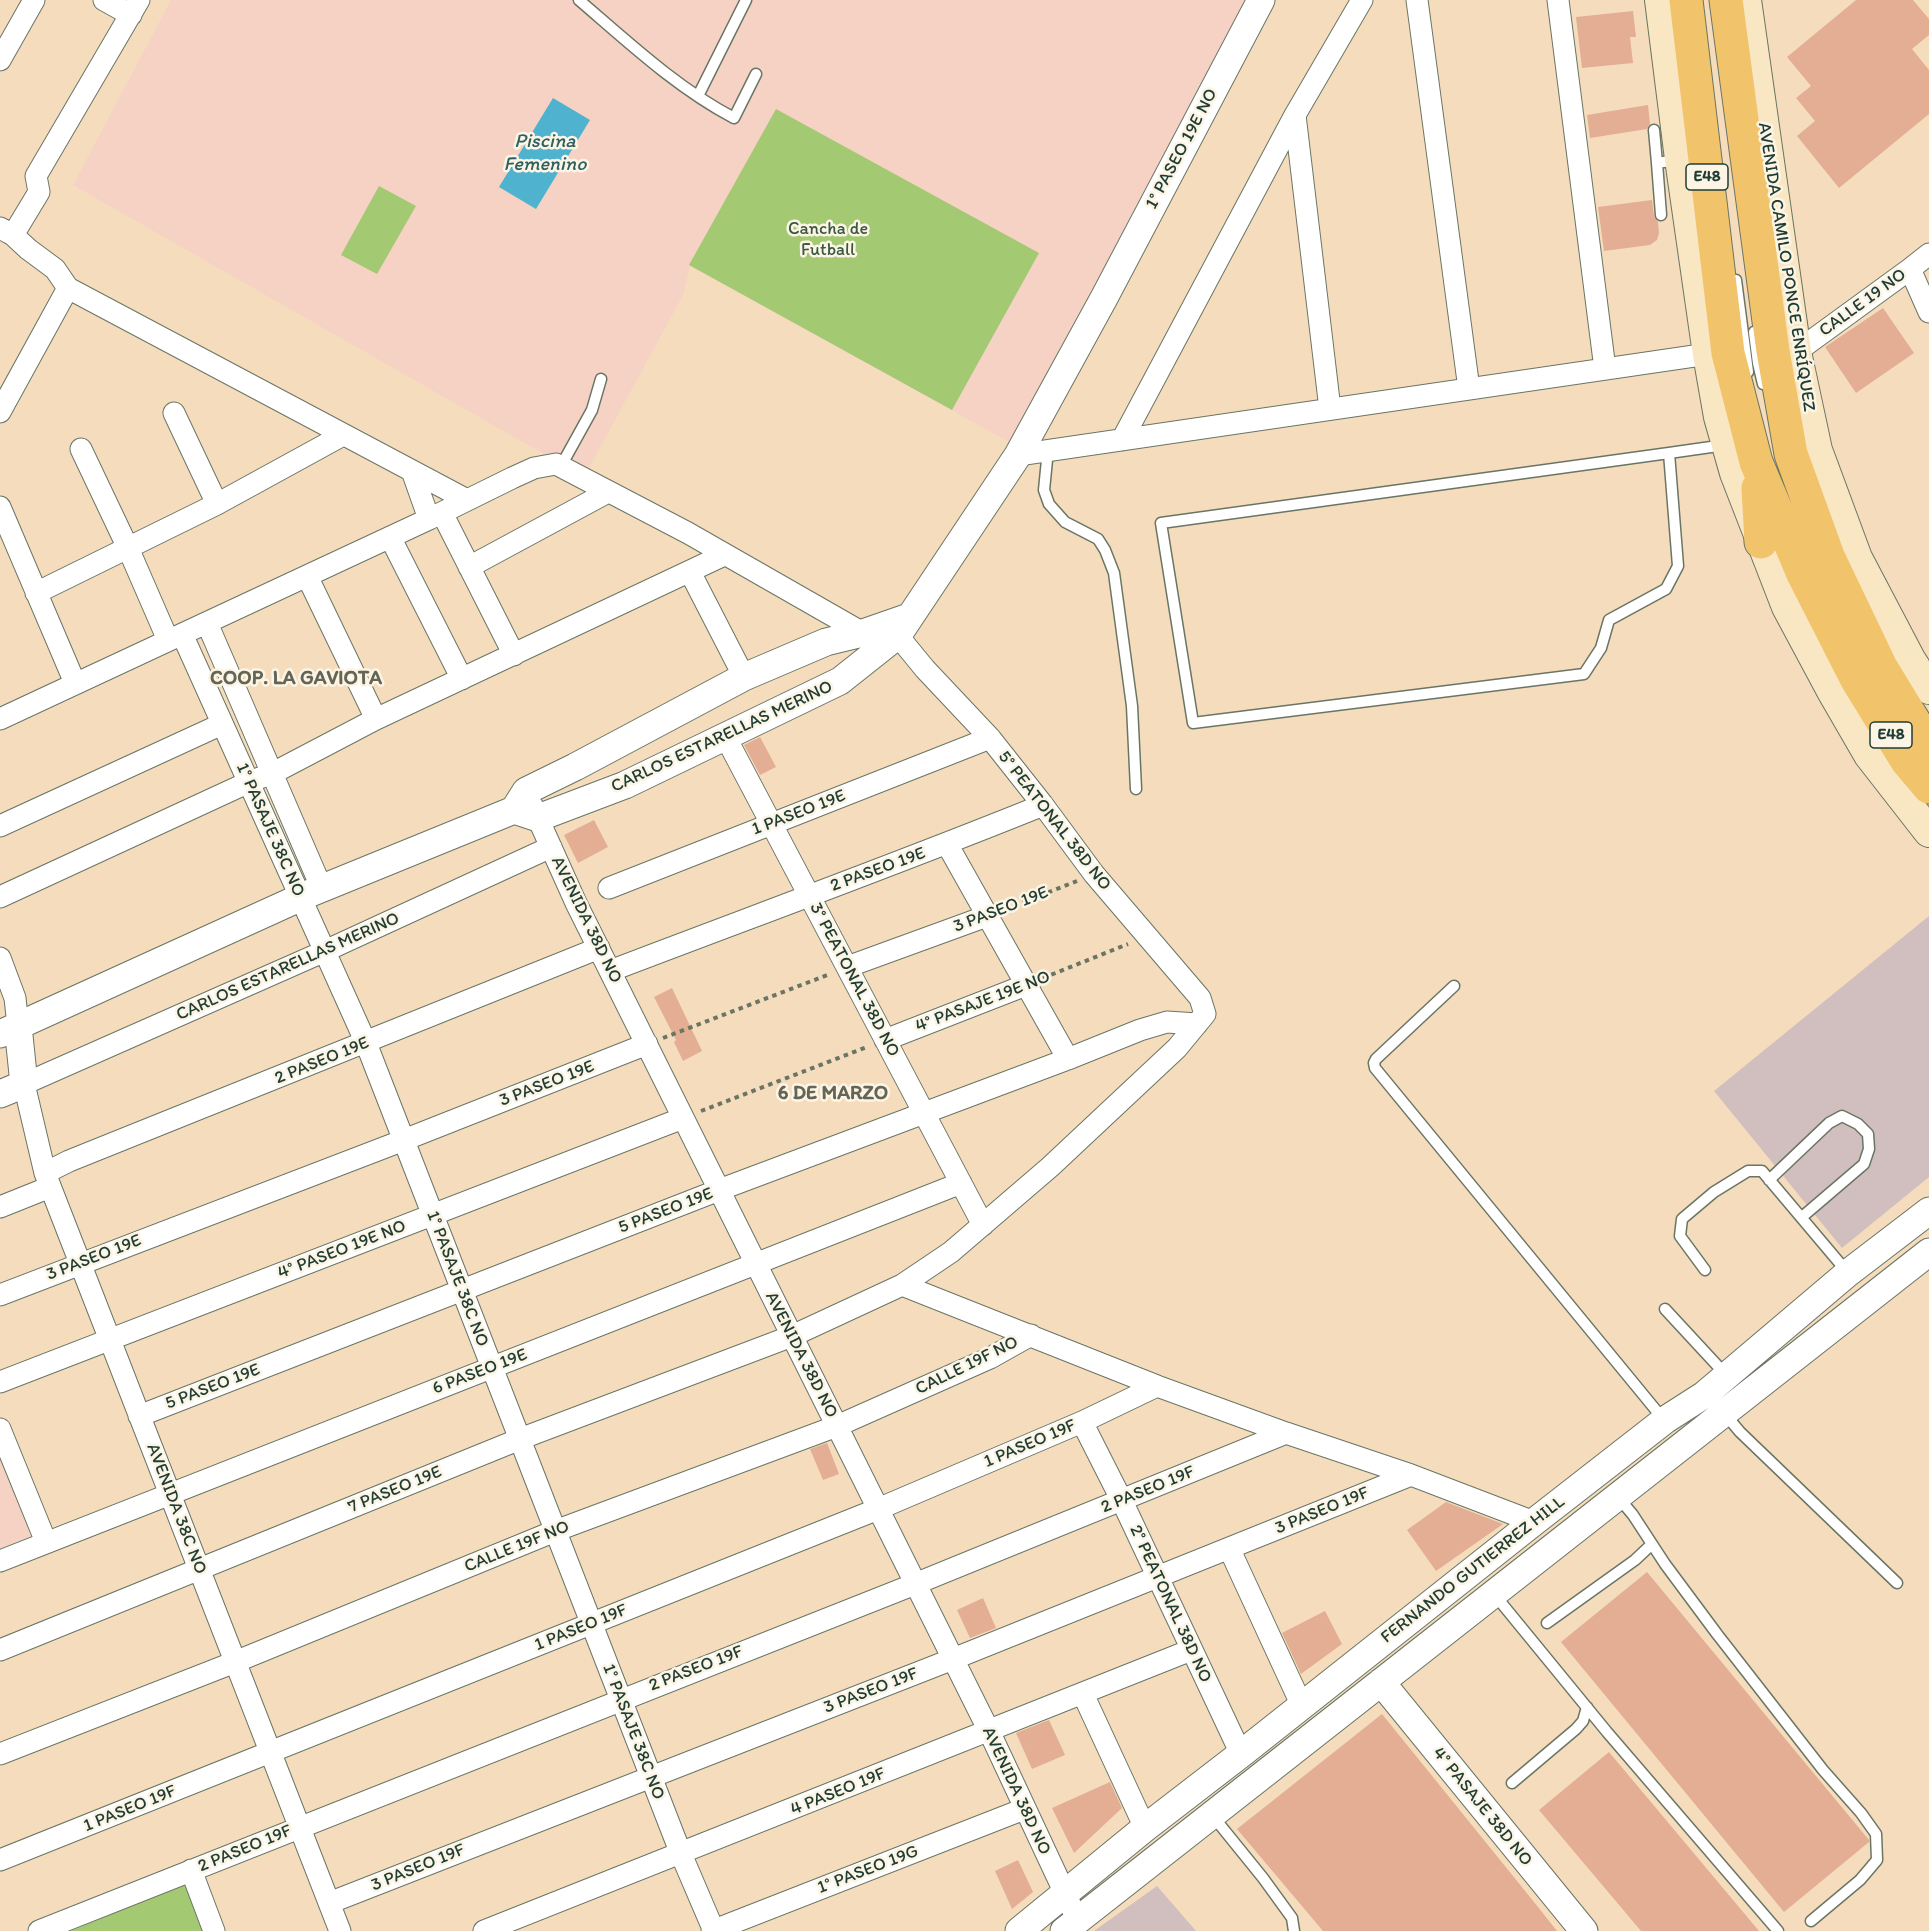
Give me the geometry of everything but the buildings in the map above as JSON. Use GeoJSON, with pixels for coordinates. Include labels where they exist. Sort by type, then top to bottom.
{"type":"FeatureCollection","features":[{"type":"Feature","properties":{"kind":"main road","name":"E48"},"geometry":{"type":"LineString","coordinates":[[1660,0],[1669,161],[1719,417],[1735,473],[1787,607],[1832,691],[1869,755],[1929,832]]}},
{"type":"Feature","properties":{"kind":"main road","name":"AVENIDA CAMILO PONCE ENRÍQUEZ"},"geometry":{"type":"LineString","coordinates":[[1686,0],[1728,353],[1756,462],[1815,565],[1869,674],[1907,760],[1929,787]]}},
{"type":"Feature","properties":{"kind":"main road","name":"AVENIDA CAMILO PONCE ENRÍQUEZ"},"geometry":{"type":"LineString","coordinates":[[1744,2],[1773,351],[1791,454],[1815,565]]}},
{"type":"Feature","properties":{"kind":"main road","name":"AVENIDA CAMILO PONCE ENRÍQUEZ"},"geometry":{"type":"LineString","coordinates":[[1744,2],[1796,352],[1817,450],[1857,558],[1910,659],[1929,689]]}},
{"type":"Feature","properties":{"kind":"main road"},"geometry":{"type":"LineString","coordinates":[[1756,462],[1761,542]]}},
{"type":"Feature","properties":{"kind":"main road","name":"AVENIDA CAMILO PONCE ENRÍQUEZ"},"geometry":{"type":"LineString","coordinates":[[1869,674],[1929,746]]}},
{"type":"Feature","properties":{"kind":"street"},"geometry":{"type":"LineString","coordinates":[[0,60],[34,0]]}},
{"type":"Feature","properties":{"kind":"street"},"geometry":{"type":"LineString","coordinates":[[104,0],[135,8],[36,176],[39,192],[7,232],[55,269],[68,288],[467,500]]}},
{"type":"Feature","properties":{"kind":"street","name":"1° PASEO 19E NO"},"geometry":{"type":"LineString","coordinates":[[1104,298],[1261,0]]}},
{"type":"Feature","properties":{"kind":"street"},"geometry":{"type":"LineString","coordinates":[[1122,440],[1295,115],[1362,0]]}},
{"type":"Feature","properties":{"kind":"street"},"geometry":{"type":"LineString","coordinates":[[1417,0],[1469,389]]}},
{"type":"Feature","properties":{"kind":"street"},"geometry":{"type":"LineString","coordinates":[[1558,0],[1605,369]]}},
{"type":"Feature","properties":{"kind":"street"},"geometry":{"type":"LineString","coordinates":[[1295,115],[1330,409]]}},
{"type":"Feature","properties":{"kind":"street","name":"CALLE 19 NO"},"geometry":{"type":"LineString","coordinates":[[1796,352],[1929,254]]}},
{"type":"Feature","properties":{"kind":"street"},"geometry":{"type":"LineString","coordinates":[[1911,269],[1929,312]]}},
{"type":"Feature","properties":{"kind":"street"},"geometry":{"type":"LineString","coordinates":[[0,412],[68,288]]}},
{"type":"Feature","properties":{"kind":"street","name":"CARLOS ESTARELLAS MERINO"},"geometry":{"type":"LineString","coordinates":[[9,1030],[311,894],[526,806],[625,785],[840,681],[887,632],[1018,455],[1104,298]]}},
{"type":"Feature","properties":{"kind":"street"},"geometry":{"type":"LineString","coordinates":[[1018,455],[1708,354]]}},
{"type":"Feature","properties":{"kind":"street"},"geometry":{"type":"LineString","coordinates":[[174,413],[217,504]]}},
{"type":"Feature","properties":{"kind":"street"},"geometry":{"type":"LineString","coordinates":[[36,593],[217,504],[343,435]]}},
{"type":"Feature","properties":{"kind":"street","name":"1° PASAJE 38C NO"},"geometry":{"type":"LineString","coordinates":[[81,449],[128,548],[222,724],[249,782],[311,894]]}},
{"type":"Feature","properties":{"kind":"street"},"geometry":{"type":"LineString","coordinates":[[0,718],[534,468],[556,464],[688,533],[724,555],[887,632]]}},
{"type":"Feature","properties":{"kind":"street"},"geometry":{"type":"LineString","coordinates":[[411,471],[435,516],[469,567],[514,655]]}},
{"type":"Feature","properties":{"kind":"street"},"geometry":{"type":"LineString","coordinates":[[469,567],[608,492]]}},
{"type":"Feature","properties":{"kind":"street"},"geometry":{"type":"LineString","coordinates":[[0,507],[75,684]]}},
{"type":"Feature","properties":{"kind":"street"},"geometry":{"type":"LineString","coordinates":[[390,537],[462,679]]}},
{"type":"Feature","properties":{"kind":"street"},"geometry":{"type":"LineString","coordinates":[[0,897],[273,773],[376,719],[724,555]]}},
{"type":"Feature","properties":{"kind":"street"},"geometry":{"type":"LineString","coordinates":[[690,572],[744,677]]}},
{"type":"Feature","properties":{"kind":"street"},"geometry":{"type":"LineString","coordinates":[[307,576],[376,719]]}},
{"type":"Feature","properties":{"kind":"street","name":"1° PASAJE 38C NO"},"geometry":{"type":"LineString","coordinates":[[207,622],[273,773],[311,894],[325,951],[366,1043],[650,1776],[713,1931]]}},
{"type":"Feature","properties":{"kind":"street","name":"CARLOS ESTARELLAS MERINO"},"geometry":{"type":"LineString","coordinates":[[526,806],[575,767],[744,677],[826,642],[887,632]]}},
{"type":"Feature","properties":{"kind":"street","name":"5° PEATONAL 38D NO"},"geometry":{"type":"LineString","coordinates":[[887,632],[990,738],[1094,874],[1200,998],[1205,1014],[1197,1024]]}},
{"type":"Feature","properties":{"kind":"street"},"geometry":{"type":"LineString","coordinates":[[0,826],[222,724]]}},
{"type":"Feature","properties":{"kind":"street","name":"3° PEATONAL 38D NO"},"geometry":{"type":"LineString","coordinates":[[725,736],[982,1225]]}},
{"type":"Feature","properties":{"kind":"street","name":"1 PASEO 19E"},"geometry":{"type":"LineString","coordinates":[[609,888],[990,738]]}},
{"type":"Feature","properties":{"kind":"street","name":"AVENIDA 38D NO"},"geometry":{"type":"LineString","coordinates":[[526,806],[551,847],[610,971],[953,1659],[1065,1894],[1071,1925]]}},
{"type":"Feature","properties":{"kind":"street","name":"2 PASEO 19E"},"geometry":{"type":"LineString","coordinates":[[610,971],[1043,806]]}},
{"type":"Feature","properties":{"kind":"street"},"geometry":{"type":"LineString","coordinates":[[947,844],[1068,1059]]}},
{"type":"Feature","properties":{"kind":"street","name":"CARLOS ESTARELLAS MERINO"},"geometry":{"type":"LineString","coordinates":[[12,1089],[325,951],[551,847]]}},
{"type":"Feature","properties":{"kind":"street","name":"3 PASEO 19E"},"geometry":{"type":"LineString","coordinates":[[847,967],[987,916]]}},
{"type":"Feature","properties":{"kind":"street","name":"2 PASEO 19E"},"geometry":{"type":"LineString","coordinates":[[0,1207],[48,1180],[69,1161],[599,948]]}},
{"type":"Feature","properties":{"kind":"street"},"geometry":{"type":"LineString","coordinates":[[0,958],[15,998],[9,1030],[12,1089]]}},
{"type":"Feature","properties":{"kind":"street","name":"4° PASAJE 19E NO"},"geometry":{"type":"LineString","coordinates":[[885,1040],[1026,985]]}},
{"type":"Feature","properties":{"kind":"street","name":"5 PASEO 19E"},"geometry":{"type":"LineString","coordinates":[[139,1416],[719,1190],[1140,1030],[1167,1022],[1197,1024]]}},
{"type":"Feature","properties":{"kind":"street","name":"7 PASEO 19E"},"geometry":{"type":"LineString","coordinates":[[0,1650],[520,1439],[792,1336],[902,1286],[951,1252],[1050,1167],[1177,1048],[1197,1024]]}},
{"type":"Feature","properties":{"kind":"street","name":"3 PASEO 19E"},"geometry":{"type":"LineString","coordinates":[[0,1294],[404,1140],[647,1044]]}},
{"type":"Feature","properties":{"kind":"street","name":"AVENIDA 38C NO"},"geometry":{"type":"LineString","coordinates":[[12,1089],[340,1931]]}},
{"type":"Feature","properties":{"kind":"street","name":"4° PASEO 19E NO"},"geometry":{"type":"LineString","coordinates":[[0,1382],[683,1118]]}},
{"type":"Feature","properties":{"kind":"street","name":"6 PASEO 19E"},"geometry":{"type":"LineString","coordinates":[[0,1561],[961,1183]]}},
{"type":"Feature","properties":{"kind":"street","name":"FERNANDO GUTIERREZ HILL"},"geometry":{"type":"LineString","coordinates":[[1019,1931],[1145,1828],[1534,1522],[1665,1420],[1704,1395],[1848,1274],[1929,1211]]}},
{"type":"Feature","properties":{"kind":"street","name":"FERNANDO GUTIERREZ HILL"},"geometry":{"type":"LineString","coordinates":[[1071,1925],[1929,1252]]}},
{"type":"Feature","properties":{"kind":"street"},"geometry":{"type":"LineString","coordinates":[[902,1286],[1157,1386],[1411,1475],[1534,1522]]}},
{"type":"Feature","properties":{"kind":"street","name":"CALLE 19F NO"},"geometry":{"type":"LineString","coordinates":[[0,1754],[235,1662],[555,1531],[837,1426],[990,1358],[1031,1335]]}},
{"type":"Feature","properties":{"kind":"street","name":"1 PASEO 19F"},"geometry":{"type":"LineString","coordinates":[[0,1860],[878,1509],[1082,1422],[1157,1386]]}},
{"type":"Feature","properties":{"kind":"street","name":"2° PEATONAL 38D NO"},"geometry":{"type":"LineString","coordinates":[[1082,1422],[1122,1501],[1241,1754]]}},
{"type":"Feature","properties":{"kind":"street"},"geometry":{"type":"LineString","coordinates":[[0,1429],[46,1542]]}},
{"type":"Feature","properties":{"kind":"street","name":"2 PASEO 19F"},"geometry":{"type":"LineString","coordinates":[[39,1931],[915,1584],[1286,1433]]}},
{"type":"Feature","properties":{"kind":"street","name":"3 PASEO 19F"},"geometry":{"type":"LineString","coordinates":[[329,1903],[953,1659],[1411,1475]]}},
{"type":"Feature","properties":{"kind":"street"},"geometry":{"type":"LineString","coordinates":[[1229,1548],[1302,1706]]}},
{"type":"Feature","properties":{"kind":"street","name":"4 PASEO 19F"},"geometry":{"type":"LineString","coordinates":[[484,1931],[1191,1650]]}},
{"type":"Feature","properties":{"kind":"street","name":"4° PASAJE 38D NO"},"geometry":{"type":"LineString","coordinates":[[1381,1682],[1584,1931]]}},
{"type":"Feature","properties":{"kind":"street"},"geometry":{"type":"LineString","coordinates":[[1083,1694],[1145,1828]]}},
{"type":"Feature","properties":{"kind":"street","name":"1° PASEO 19G"},"geometry":{"type":"LineString","coordinates":[[713,1931],[1024,1809]]}},
{"type":"Feature","properties":{"kind":"street"},"geometry":{"type":"LineString","coordinates":[[191,1870],[214,1931]]}},
{"type":"Feature","properties":{"kind":"lane"},"geometry":{"type":"LineString","coordinates":[[579,0],[661,69],[734,118],[756,74]]}},
{"type":"Feature","properties":{"kind":"lane"},"geometry":{"type":"LineString","coordinates":[[698,96],[746,0]]}},
{"type":"Feature","properties":{"kind":"lane"},"geometry":{"type":"LineString","coordinates":[[1697,0],[1702,35]]}},
{"type":"Feature","properties":{"kind":"lane"},"geometry":{"type":"LineString","coordinates":[[1654,130],[1669,161],[1661,215]]}},
{"type":"Feature","properties":{"kind":"lane"},"geometry":{"type":"LineString","coordinates":[[1734,269],[1751,392],[1756,462]]}},
{"type":"Feature","properties":{"kind":"lane"},"geometry":{"type":"LineString","coordinates":[[1749,293],[1758,363],[1766,396]]}},
{"type":"Feature","properties":{"kind":"lane"},"geometry":{"type":"LineString","coordinates":[[561,466],[592,410],[601,379]]}},
{"type":"Feature","properties":{"kind":"lane"},"geometry":{"type":"LineString","coordinates":[[1669,453],[1678,566],[1666,589],[1609,620],[1601,648],[1584,674],[1193,723],[1161,523],[1726,445]]}},
{"type":"Feature","properties":{"kind":"lane"},"geometry":{"type":"LineString","coordinates":[[1048,450],[1044,490],[1048,504],[1065,522],[1098,539],[1114,573],[1132,706],[1136,789]]}},
{"type":"Feature","properties":{"kind":"lane","name":"AVENIDA CAMILO PONCE ENRÍQUEZ"},"geometry":{"type":"LineString","coordinates":[[1790,483],[1812,537],[1815,565]]}},
{"type":"Feature","properties":{"kind":"lane","name":"AVENIDA CAMILO PONCE ENRÍQUEZ"},"geometry":{"type":"LineString","coordinates":[[1792,520],[1815,565]]}},
{"type":"Feature","properties":{"kind":"lane"},"geometry":{"type":"LineString","coordinates":[[1454,986],[1376,1059],[1375,1068],[1665,1420]]}},
{"type":"Feature","properties":{"kind":"lane"},"geometry":{"type":"LineString","coordinates":[[1769,1180],[1829,1123],[1842,1116],[1858,1124],[1868,1134],[1869,1149],[1864,1164],[1802,1217]]}},
{"type":"Feature","properties":{"kind":"lane"},"geometry":{"type":"LineString","coordinates":[[1705,1270],[1680,1236],[1682,1219],[1714,1192],[1748,1171],[1762,1171],[1848,1274]]}},
{"type":"Feature","properties":{"kind":"lane"},"geometry":{"type":"LineString","coordinates":[[1665,1309],[1727,1376]]}},
{"type":"Feature","properties":{"kind":"lane"},"geometry":{"type":"LineString","coordinates":[[1724,1413],[1740,1432],[1897,1582]]}},
{"type":"Feature","properties":{"kind":"lane"},"geometry":{"type":"LineString","coordinates":[[1618,1497],[1724,1643],[1876,1834],[1877,1860],[1860,1880],[1811,1921]]}},
{"type":"Feature","properties":{"kind":"lane"},"geometry":{"type":"LineString","coordinates":[[1547,1623],[1635,1560],[1652,1544]]}},
{"type":"Feature","properties":{"kind":"lane"},"geometry":{"type":"LineString","coordinates":[[1494,1594],[1778,1931]]}},
{"type":"Feature","properties":{"kind":"lane"},"geometry":{"type":"LineString","coordinates":[[1512,1783],[1576,1729],[1583,1721],[1587,1707]]}},
{"type":"Feature","properties":{"kind":"lane"},"geometry":{"type":"LineString","coordinates":[[1212,1815],[1263,1878],[1301,1931]]}},
{"type":"Feature","properties":{"kind":"lane"},"geometry":{"type":"LineString","coordinates":[[1292,1918],[1294,1931]]}},
{"type":"Feature","properties":{"kind":"path","name":"3 PASEO 19E"},"geometry":{"type":"LineString","coordinates":[[987,916],[1094,874]]}},
{"type":"Feature","properties":{"kind":"path","name":"4° PASAJE 19E NO"},"geometry":{"type":"LineString","coordinates":[[1026,985],[1147,936]]}},
{"type":"Feature","properties":{"kind":"path"},"geometry":{"type":"LineString","coordinates":[[647,1044],[847,967]]}},
{"type":"Feature","properties":{"kind":"path"},"geometry":{"type":"LineString","coordinates":[[683,1118],[885,1040]]}},
{"type":"Feature","properties":{"kind":"shaded area"},"geometry":{"type":"Polygon","coordinates":[[[171,0],[1252,0],[1011,443],[690,266],[683,295],[584,477],[73,185],[171,0]]]}},
{"type":"Feature","properties":{"kind":"shaded area"},"geometry":{"type":"Polygon","coordinates":[[[1929,916],[1929,1177],[1842,1248],[1714,1091],[1929,916]]]}},
{"type":"Feature","properties":{"kind":"shaded area"},"geometry":{"type":"Polygon","coordinates":[[[0,1449],[34,1535],[0,1548],[0,1449]]]}},
{"type":"Feature","properties":{"kind":"shaded area"},"geometry":{"type":"Polygon","coordinates":[[[1157,1886],[1196,1931],[1094,1931],[1157,1886]]]}},
{"type":"Feature","properties":{"kind":"green space","name":"Cancha de Futball"},"geometry":{"type":"Polygon","coordinates":[[[776,109],[1039,253],[952,410],[689,265],[776,109]]]}},
{"type":"Feature","properties":{"kind":"green space"},"geometry":{"type":"Polygon","coordinates":[[[379,186],[416,206],[377,274],[341,255],[379,186]]]}},
{"type":"Feature","properties":{"kind":"green space"},"geometry":{"type":"Polygon","coordinates":[[[189,1882],[208,1931],[71,1931],[189,1882]]]}},
{"type":"Feature","properties":{"kind":"water","name":"Piscina Femenino"},"geometry":{"type":"Polygon","coordinates":[[[553,98],[590,120],[536,209],[499,187],[553,98]]]}},
{"type":"Feature","properties":{"kind":"district","name":"COOP. LA GAVIOTA"},"geometry":{"type":"Point","coordinates":[296,679]}},
{"type":"Feature","properties":{"kind":"district","name":"6 DE MARZO"},"geometry":{"type":"Point","coordinates":[833,1094]}}]}
